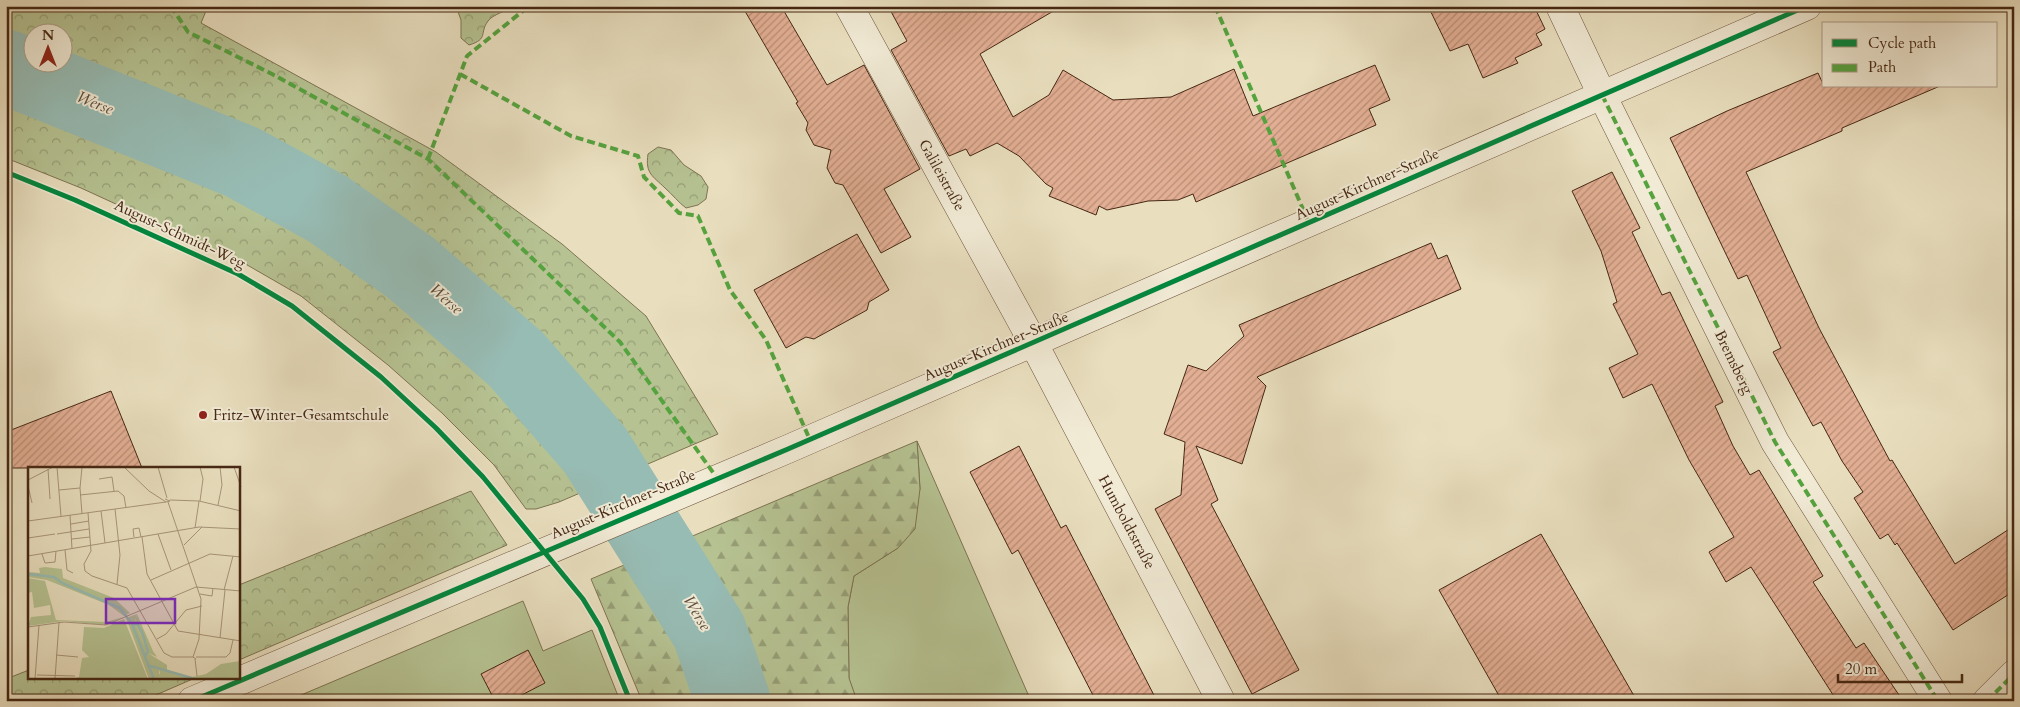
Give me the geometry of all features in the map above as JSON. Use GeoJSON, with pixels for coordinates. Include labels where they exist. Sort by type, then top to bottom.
{"type":"FeatureCollection","features":[{"type":"Feature","properties":{"kind":"street","name":"Galileistraße"},"geometry":{"type":"LineString","coordinates":[[849,6],[1034,344]]}},
{"type":"Feature","properties":{"kind":"street","name":"Bremsberg"},"geometry":{"type":"LineString","coordinates":[[1560,6],[1602,95],[1775,442],[1938,701]]}},
{"type":"Feature","properties":{"kind":"street","name":"August-Kirchner-Straße"},"geometry":{"type":"LineString","coordinates":[[192,701],[1034,344],[1806,6]]}},
{"type":"Feature","properties":{"kind":"street","name":"Humboldtstraße"},"geometry":{"type":"LineString","coordinates":[[1034,344],[1221,701]]}},
{"type":"Feature","properties":{"kind":"street"},"geometry":{"type":"LineString","coordinates":[[1987,701],[2014,674]]}},
{"type":"Feature","properties":{"kind":"green space"},"geometry":{"type":"Polygon","coordinates":[[[6,6],[208,6],[201,23],[436,152],[562,244],[646,316],[718,434],[559,502],[536,509],[526,509],[494,465],[442,413],[388,365],[301,296],[242,262],[81,188],[6,158],[6,6]]]}},
{"type":"Feature","properties":{"kind":"green space"},"geometry":{"type":"Polygon","coordinates":[[[456,6],[511,6],[490,19],[485,25],[481,38],[469,45],[461,38],[461,20],[456,6]]]}},
{"type":"Feature","properties":{"kind":"green space"},"geometry":{"type":"Polygon","coordinates":[[[658,147],[671,150],[684,165],[701,176],[708,187],[706,199],[698,205],[686,208],[651,174],[647,161],[648,154],[658,147]]]}},
{"type":"Feature","properties":{"kind":"green space"},"geometry":{"type":"Polygon","coordinates":[[[917,441],[1031,701],[857,701],[849,679],[848,607],[854,576],[898,548],[920,489],[917,441]]]}},
{"type":"Feature","properties":{"kind":"green space"},"geometry":{"type":"Polygon","coordinates":[[[917,441],[920,489],[915,529],[898,548],[854,576],[848,607],[849,678],[857,701],[642,701],[591,579],[917,441]]]}},
{"type":"Feature","properties":{"kind":"green space"},"geometry":{"type":"Polygon","coordinates":[[[471,491],[507,545],[240,660],[240,585],[471,491]]]}},
{"type":"Feature","properties":{"kind":"green space"},"geometry":{"type":"Polygon","coordinates":[[[523,601],[543,651],[592,630],[620,701],[287,701],[523,601]]]}},
{"type":"Feature","properties":{"kind":"green space"},"geometry":{"type":"Polygon","coordinates":[[[28,670],[28,680],[190,680],[142,701],[6,701],[6,679],[28,670]]]}},
{"type":"Feature","properties":{"kind":"building"},"geometry":{"type":"Polygon","coordinates":[[[742,6],[781,6],[827,85],[864,65],[920,169],[884,189],[911,237],[881,253],[843,185],[835,183],[827,168],[831,150],[814,145],[806,130],[808,123],[796,103],[798,102],[742,6]]]}},
{"type":"Feature","properties":{"kind":"building"},"geometry":{"type":"Polygon","coordinates":[[[888,6],[1062,6],[980,54],[1013,117],[1049,95],[1063,70],[1113,100],[1171,97],[1234,69],[1253,116],[1375,65],[1390,100],[1369,109],[1376,125],[1196,202],[1193,194],[1178,200],[1148,201],[1107,210],[1099,206],[1096,215],[1049,196],[1053,188],[1046,184],[1019,156],[997,143],[970,156],[966,149],[949,156],[891,50],[907,41],[888,6]]]}},
{"type":"Feature","properties":{"kind":"building"},"geometry":{"type":"Polygon","coordinates":[[[1428,6],[1534,6],[1545,29],[1536,34],[1542,45],[1515,58],[1518,63],[1483,78],[1468,44],[1450,51],[1428,6]]]}},
{"type":"Feature","properties":{"kind":"building"},"geometry":{"type":"Polygon","coordinates":[[[1818,73],[1822,82],[1822,88],[1935,88],[1746,172],[1819,328],[1890,461],[1892,460],[1955,564],[2014,526],[2014,591],[1953,630],[1897,543],[1895,545],[1888,534],[1880,539],[1854,498],[1863,492],[1842,461],[1821,422],[1813,426],[1773,352],[1781,348],[1747,275],[1738,279],[1670,138],[1727,111],[1818,73]]]}},
{"type":"Feature","properties":{"kind":"building"},"geometry":{"type":"Polygon","coordinates":[[[1612,172],[1640,228],[1632,232],[1662,295],[1670,292],[1723,402],[1715,406],[1733,446],[1750,475],[1759,470],[1823,576],[1813,582],[1856,648],[1864,643],[1903,701],[1837,701],[1751,567],[1726,582],[1709,552],[1734,537],[1689,460],[1652,384],[1623,398],[1609,368],[1638,354],[1613,304],[1617,302],[1601,251],[1572,191],[1612,172]]]}},
{"type":"Feature","properties":{"kind":"building"},"geometry":{"type":"Polygon","coordinates":[[[857,234],[889,290],[869,302],[867,310],[814,339],[806,337],[786,348],[754,290],[857,234]]]}},
{"type":"Feature","properties":{"kind":"building"},"geometry":{"type":"Polygon","coordinates":[[[1431,243],[1438,259],[1447,255],[1461,289],[1257,377],[1266,386],[1242,464],[1196,446],[1218,500],[1211,504],[1299,670],[1252,694],[1155,509],[1181,495],[1185,442],[1164,434],[1188,365],[1206,371],[1244,336],[1239,325],[1431,243]]]}},
{"type":"Feature","properties":{"kind":"building"},"geometry":{"type":"Polygon","coordinates":[[[111,391],[142,467],[6,468],[6,432],[111,391]]]}},
{"type":"Feature","properties":{"kind":"building"},"geometry":{"type":"Polygon","coordinates":[[[1019,446],[1061,528],[1066,525],[1157,701],[1096,701],[1018,550],[1012,554],[970,472],[1019,446]]]}},
{"type":"Feature","properties":{"kind":"building"},"geometry":{"type":"Polygon","coordinates":[[[1541,534],[1637,701],[1502,701],[1439,590],[1541,534]]]}},
{"type":"Feature","properties":{"kind":"building"},"geometry":{"type":"Polygon","coordinates":[[[528,650],[545,683],[510,701],[495,701],[481,674],[528,650]]]}},
{"type":"Feature","properties":{"kind":"waterway","name":"Werse"},"geometry":{"type":"LineString","coordinates":[[6,67],[242,162],[328,209],[411,268],[516,359],[595,450],[709,631],[733,701]]}},
{"type":"Feature","properties":{"kind":"marked path"},"geometry":{"type":"LineString","coordinates":[[171,6],[188,32],[272,74],[428,159],[620,342],[717,478]]}},
{"type":"Feature","properties":{"kind":"marked path"},"geometry":{"type":"LineString","coordinates":[[428,159],[467,56],[529,6]]}},
{"type":"Feature","properties":{"kind":"marked path"},"geometry":{"type":"LineString","coordinates":[[1215,6],[1309,223]]}},
{"type":"Feature","properties":{"kind":"marked path"},"geometry":{"type":"LineString","coordinates":[[460,74],[571,136],[638,156],[644,177],[679,213],[698,216],[730,290],[766,340],[810,440]]}},
{"type":"Feature","properties":{"kind":"marked path"},"geometry":{"type":"LineString","coordinates":[[1602,95],[1775,442],[1938,701]]}},
{"type":"Feature","properties":{"kind":"marked path"},"geometry":{"type":"LineString","coordinates":[[1987,701],[2014,674]]}},
{"type":"Feature","properties":{"kind":"cycle path"},"geometry":{"type":"LineString","coordinates":[[192,701],[788,449],[1807,6]]}},
{"type":"Feature","properties":{"kind":"cycle path","name":"August-Schmidt-Weg"},"geometry":{"type":"LineString","coordinates":[[6,172],[75,200],[238,274],[292,306],[381,377],[436,428],[483,477],[583,599],[600,627],[630,701]]}},
{"type":"Feature","properties":{"kind":"place","name":"Fritz-Winter-Gesamtschule"},"geometry":{"type":"Point","coordinates":[203,415]}}]}
